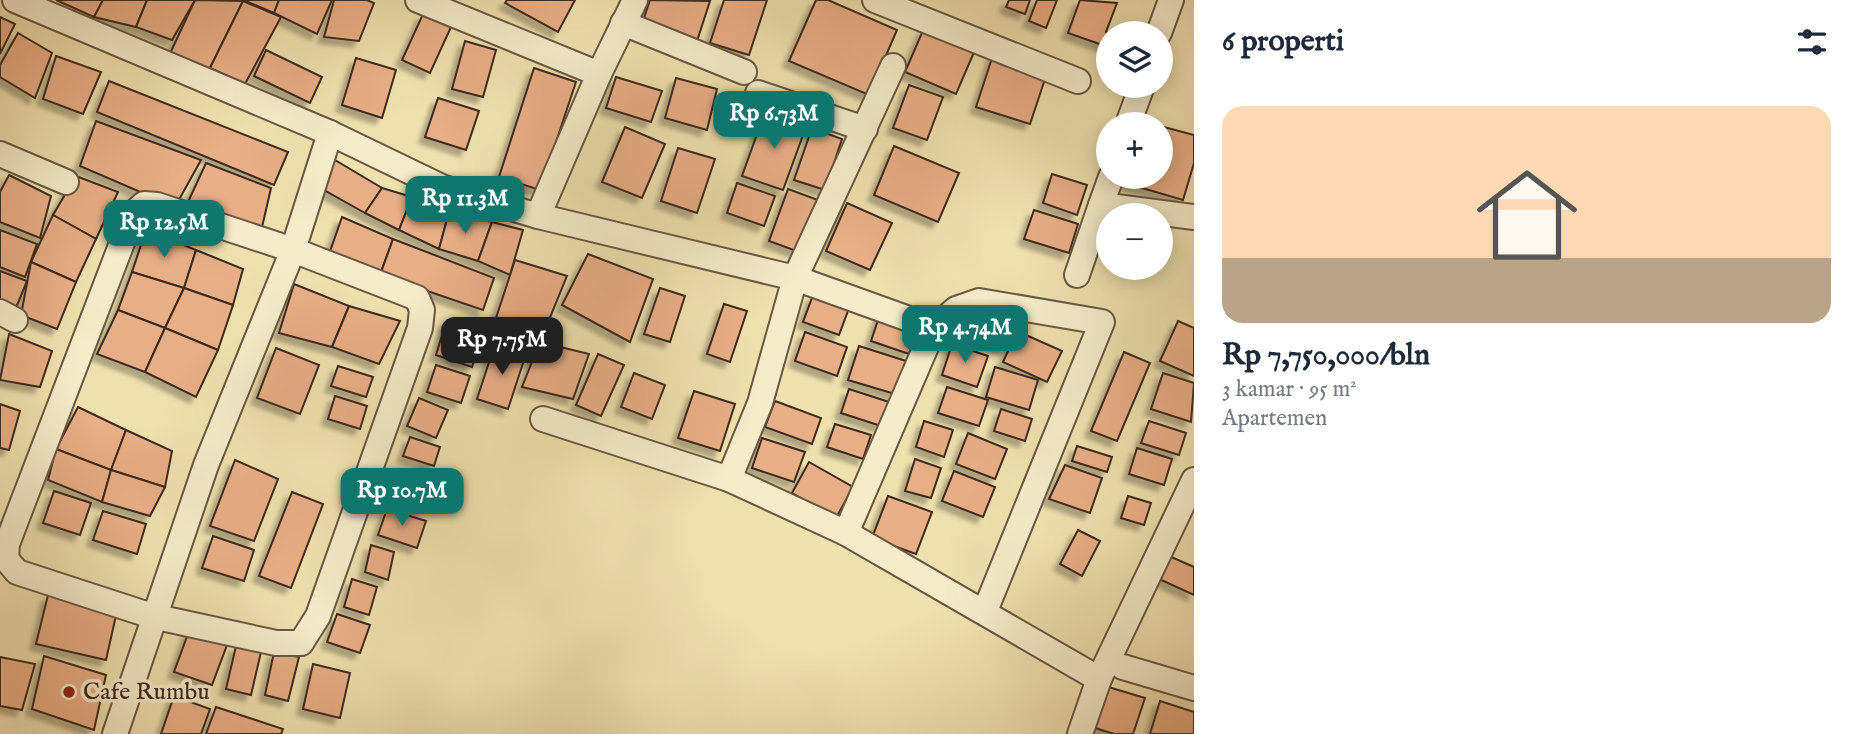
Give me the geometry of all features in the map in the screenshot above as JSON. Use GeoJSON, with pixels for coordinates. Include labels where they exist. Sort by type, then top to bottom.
{"type":"FeatureCollection","features":[{"type":"Feature","properties":{"kind":"street"},"geometry":{"type":"LineString","coordinates":[[15,0],[330,133],[444,188],[538,216],[795,278],[934,328]]}},
{"type":"Feature","properties":{"kind":"street"},"geometry":{"type":"LineString","coordinates":[[418,0],[599,74]]}},
{"type":"Feature","properties":{"kind":"street"},"geometry":{"type":"LineString","coordinates":[[538,216],[599,74],[635,0]]}},
{"type":"Feature","properties":{"kind":"street"},"geometry":{"type":"LineString","coordinates":[[875,0],[1078,81]]}},
{"type":"Feature","properties":{"kind":"street"},"geometry":{"type":"LineString","coordinates":[[1164,21],[1171,0]]}},
{"type":"Feature","properties":{"kind":"street"},"geometry":{"type":"LineString","coordinates":[[623,23],[744,72]]}},
{"type":"Feature","properties":{"kind":"street"},"geometry":{"type":"LineString","coordinates":[[729,480],[760,403],[795,278],[893,66]]}},
{"type":"Feature","properties":{"kind":"street"},"geometry":{"type":"LineString","coordinates":[[758,93],[865,129]]}},
{"type":"Feature","properties":{"kind":"street"},"geometry":{"type":"LineString","coordinates":[[115,734],[152,617],[206,465],[293,250],[330,133]]}},
{"type":"Feature","properties":{"kind":"street"},"geometry":{"type":"LineString","coordinates":[[0,154],[66,182]]}},
{"type":"Feature","properties":{"kind":"street"},"geometry":{"type":"LineString","coordinates":[[144,204],[157,205],[293,250],[416,298],[422,310],[420,327],[364,494],[318,617],[300,643],[289,645],[152,617],[17,572],[6,559],[7,544],[135,212],[144,204]]}},
{"type":"Feature","properties":{"kind":"street"},"geometry":{"type":"LineString","coordinates":[[1173,213],[1194,217]]}},
{"type":"Feature","properties":{"kind":"street"},"geometry":{"type":"LineString","coordinates":[[1077,275],[1096,220]]}},
{"type":"Feature","properties":{"kind":"street"},"geometry":{"type":"LineString","coordinates":[[846,533],[934,328],[956,309],[979,301],[1102,322],[985,611]]}},
{"type":"Feature","properties":{"kind":"street"},"geometry":{"type":"LineString","coordinates":[[543,419],[729,480],[846,533],[1099,679]]}},
{"type":"Feature","properties":{"kind":"street"},"geometry":{"type":"LineString","coordinates":[[1080,734],[1099,679],[1194,480]]}},
{"type":"Feature","properties":{"kind":"street"},"geometry":{"type":"LineString","coordinates":[[1123,667],[1194,688]]}},
{"type":"Feature","properties":{"kind":"building"},"geometry":{"type":"Polygon","coordinates":[[[56,0],[103,0],[94,17],[56,0]]]}},
{"type":"Feature","properties":{"kind":"building"},"geometry":{"type":"Polygon","coordinates":[[[103,0],[147,0],[136,27],[94,17],[103,0]]]}},
{"type":"Feature","properties":{"kind":"building"},"geometry":{"type":"Polygon","coordinates":[[[147,0],[195,0],[172,40],[136,27],[147,0]]]}},
{"type":"Feature","properties":{"kind":"building"},"geometry":{"type":"Polygon","coordinates":[[[195,0],[243,1],[206,76],[166,62],[195,0]]]}},
{"type":"Feature","properties":{"kind":"building"},"geometry":{"type":"Polygon","coordinates":[[[243,0],[279,0],[274,13],[243,0]]]}},
{"type":"Feature","properties":{"kind":"building"},"geometry":{"type":"Polygon","coordinates":[[[279,0],[332,0],[317,34],[274,13],[279,0]]]}},
{"type":"Feature","properties":{"kind":"building"},"geometry":{"type":"Polygon","coordinates":[[[334,0],[367,0],[374,3],[359,41],[324,37],[334,0]]]}},
{"type":"Feature","properties":{"kind":"building"},"geometry":{"type":"Polygon","coordinates":[[[507,0],[575,0],[558,32],[505,3],[507,0]]]}},
{"type":"Feature","properties":{"kind":"building"},"geometry":{"type":"Polygon","coordinates":[[[650,0],[710,1],[697,41],[642,24],[650,0]]]}},
{"type":"Feature","properties":{"kind":"building"},"geometry":{"type":"Polygon","coordinates":[[[724,0],[767,0],[749,55],[710,43],[724,0]]]}},
{"type":"Feature","properties":{"kind":"building"},"geometry":{"type":"Polygon","coordinates":[[[816,0],[828,0],[897,30],[869,95],[789,61],[816,0]]]}},
{"type":"Feature","properties":{"kind":"building"},"geometry":{"type":"Polygon","coordinates":[[[1009,0],[1030,0],[1025,14],[1006,7],[1009,0]]]}},
{"type":"Feature","properties":{"kind":"building"},"geometry":{"type":"Polygon","coordinates":[[[1037,0],[1057,0],[1046,28],[1029,21],[1037,0]]]}},
{"type":"Feature","properties":{"kind":"building"},"geometry":{"type":"Polygon","coordinates":[[[1080,0],[1117,3],[1110,21],[1096,21],[1096,43],[1068,33],[1080,0]]]}},
{"type":"Feature","properties":{"kind":"building"},"geometry":{"type":"Polygon","coordinates":[[[243,1],[281,17],[245,84],[210,68],[243,1]]]}},
{"type":"Feature","properties":{"kind":"building"},"geometry":{"type":"Polygon","coordinates":[[[423,14],[451,27],[430,73],[402,60],[423,14]]]}},
{"type":"Feature","properties":{"kind":"building"},"geometry":{"type":"Polygon","coordinates":[[[0,17],[15,24],[0,54],[0,17]]]}},
{"type":"Feature","properties":{"kind":"building"},"geometry":{"type":"Polygon","coordinates":[[[924,28],[975,50],[956,94],[905,72],[924,28]]]}},
{"type":"Feature","properties":{"kind":"building"},"geometry":{"type":"Polygon","coordinates":[[[18,33],[52,53],[35,98],[0,77],[0,65],[18,33]]]}},
{"type":"Feature","properties":{"kind":"building"},"geometry":{"type":"Polygon","coordinates":[[[465,41],[496,50],[483,97],[452,89],[465,41]]]}},
{"type":"Feature","properties":{"kind":"building"},"geometry":{"type":"Polygon","coordinates":[[[266,50],[322,77],[310,103],[254,76],[266,50]]]}},
{"type":"Feature","properties":{"kind":"building"},"geometry":{"type":"Polygon","coordinates":[[[994,52],[1048,70],[1030,124],[976,107],[994,52]]]}},
{"type":"Feature","properties":{"kind":"building"},"geometry":{"type":"Polygon","coordinates":[[[56,56],[101,72],[83,114],[43,99],[56,56]]]}},
{"type":"Feature","properties":{"kind":"building"},"geometry":{"type":"Polygon","coordinates":[[[356,58],[396,70],[382,118],[342,105],[356,58]]]}},
{"type":"Feature","properties":{"kind":"building"},"geometry":{"type":"Polygon","coordinates":[[[534,68],[576,82],[540,190],[499,177],[534,68]]]}},
{"type":"Feature","properties":{"kind":"building"},"geometry":{"type":"Polygon","coordinates":[[[616,77],[662,91],[651,122],[606,108],[616,77]]]}},
{"type":"Feature","properties":{"kind":"building"},"geometry":{"type":"Polygon","coordinates":[[[676,78],[717,89],[707,130],[665,118],[676,78]]]}},
{"type":"Feature","properties":{"kind":"building"},"geometry":{"type":"Polygon","coordinates":[[[109,81],[288,152],[274,185],[97,112],[109,81]]]}},
{"type":"Feature","properties":{"kind":"building"},"geometry":{"type":"Polygon","coordinates":[[[909,85],[943,97],[927,140],[893,128],[909,85]]]}},
{"type":"Feature","properties":{"kind":"building"},"geometry":{"type":"Polygon","coordinates":[[[438,98],[479,111],[466,150],[425,137],[438,98]]]}},
{"type":"Feature","properties":{"kind":"building"},"geometry":{"type":"Polygon","coordinates":[[[765,112],[806,127],[783,190],[742,176],[765,112]]]}},
{"type":"Feature","properties":{"kind":"building"},"geometry":{"type":"Polygon","coordinates":[[[96,121],[201,160],[175,207],[80,166],[96,121]]]}},
{"type":"Feature","properties":{"kind":"building"},"geometry":{"type":"Polygon","coordinates":[[[625,127],[665,144],[642,198],[602,182],[625,127]]]}},
{"type":"Feature","properties":{"kind":"building"},"geometry":{"type":"Polygon","coordinates":[[[812,128],[842,139],[825,190],[794,180],[812,128]]]}},
{"type":"Feature","properties":{"kind":"building"},"geometry":{"type":"Polygon","coordinates":[[[1173,129],[1194,135],[1194,163],[1183,200],[1145,189],[1173,189],[1173,129]]]}},
{"type":"Feature","properties":{"kind":"building"},"geometry":{"type":"Polygon","coordinates":[[[894,146],[959,173],[938,222],[874,195],[894,146]]]}},
{"type":"Feature","properties":{"kind":"building"},"geometry":{"type":"Polygon","coordinates":[[[678,148],[715,159],[697,213],[661,201],[678,148]]]}},
{"type":"Feature","properties":{"kind":"building"},"geometry":{"type":"Polygon","coordinates":[[[335,160],[382,188],[365,213],[324,190],[335,160]]]}},
{"type":"Feature","properties":{"kind":"building"},"geometry":{"type":"Polygon","coordinates":[[[206,163],[271,188],[260,236],[188,202],[206,163]]]}},
{"type":"Feature","properties":{"kind":"building"},"geometry":{"type":"Polygon","coordinates":[[[1052,174],[1087,185],[1077,215],[1043,203],[1052,174]]]}},
{"type":"Feature","properties":{"kind":"building"},"geometry":{"type":"Polygon","coordinates":[[[9,175],[51,196],[40,238],[0,222],[0,192],[9,175]]]}},
{"type":"Feature","properties":{"kind":"building"},"geometry":{"type":"Polygon","coordinates":[[[76,176],[118,192],[96,239],[53,215],[76,176]]]}},
{"type":"Feature","properties":{"kind":"building"},"geometry":{"type":"Polygon","coordinates":[[[737,183],[775,196],[764,226],[727,213],[737,183]]]}},
{"type":"Feature","properties":{"kind":"building"},"geometry":{"type":"Polygon","coordinates":[[[382,188],[412,197],[399,230],[365,213],[382,188]]]}},
{"type":"Feature","properties":{"kind":"building"},"geometry":{"type":"Polygon","coordinates":[[[788,189],[818,200],[799,252],[769,241],[788,189]]]}},
{"type":"Feature","properties":{"kind":"building"},"geometry":{"type":"Polygon","coordinates":[[[412,197],[449,212],[439,249],[399,230],[412,197]]]}},
{"type":"Feature","properties":{"kind":"building"},"geometry":{"type":"Polygon","coordinates":[[[847,203],[892,223],[870,270],[826,251],[847,203]]]}},
{"type":"Feature","properties":{"kind":"building"},"geometry":{"type":"Polygon","coordinates":[[[1034,210],[1078,224],[1069,253],[1024,239],[1034,210]]]}},
{"type":"Feature","properties":{"kind":"building"},"geometry":{"type":"Polygon","coordinates":[[[449,212],[492,222],[478,261],[439,249],[449,212]]]}},
{"type":"Feature","properties":{"kind":"building"},"geometry":{"type":"Polygon","coordinates":[[[53,215],[96,239],[76,282],[31,262],[53,215]]]}},
{"type":"Feature","properties":{"kind":"building"},"geometry":{"type":"Polygon","coordinates":[[[342,217],[393,239],[380,275],[327,260],[342,217]]]}},
{"type":"Feature","properties":{"kind":"building"},"geometry":{"type":"Polygon","coordinates":[[[492,222],[523,230],[510,275],[478,261],[492,222]]]}},
{"type":"Feature","properties":{"kind":"building"},"geometry":{"type":"Polygon","coordinates":[[[0,230],[37,244],[25,277],[0,267],[0,230]]]}},
{"type":"Feature","properties":{"kind":"building"},"geometry":{"type":"Polygon","coordinates":[[[146,230],[196,250],[184,288],[132,272],[146,230]]]}},
{"type":"Feature","properties":{"kind":"building"},"geometry":{"type":"Polygon","coordinates":[[[393,239],[494,278],[483,310],[380,275],[393,239]]]}},
{"type":"Feature","properties":{"kind":"building"},"geometry":{"type":"Polygon","coordinates":[[[196,250],[243,269],[233,305],[184,288],[196,250]]]}},
{"type":"Feature","properties":{"kind":"building"},"geometry":{"type":"Polygon","coordinates":[[[588,254],[653,279],[630,342],[562,305],[588,254]]]}},
{"type":"Feature","properties":{"kind":"building"},"geometry":{"type":"Polygon","coordinates":[[[515,260],[567,276],[540,342],[496,318],[515,260]]]}},
{"type":"Feature","properties":{"kind":"building"},"geometry":{"type":"Polygon","coordinates":[[[31,262],[76,282],[57,329],[21,315],[31,262]]]}},
{"type":"Feature","properties":{"kind":"building"},"geometry":{"type":"Polygon","coordinates":[[[0,271],[27,281],[13,315],[0,308],[0,271]]]}},
{"type":"Feature","properties":{"kind":"building"},"geometry":{"type":"Polygon","coordinates":[[[132,272],[184,288],[165,328],[118,310],[132,272]]]}},
{"type":"Feature","properties":{"kind":"building"},"geometry":{"type":"Polygon","coordinates":[[[294,284],[349,306],[332,347],[279,333],[294,284]]]}},
{"type":"Feature","properties":{"kind":"building"},"geometry":{"type":"Polygon","coordinates":[[[184,288],[233,305],[218,350],[165,328],[184,288]]]}},
{"type":"Feature","properties":{"kind":"building"},"geometry":{"type":"Polygon","coordinates":[[[660,288],[685,296],[670,342],[644,334],[660,288]]]}},
{"type":"Feature","properties":{"kind":"building"},"geometry":{"type":"Polygon","coordinates":[[[813,295],[849,308],[839,335],[803,322],[813,295]]]}},
{"type":"Feature","properties":{"kind":"building"},"geometry":{"type":"Polygon","coordinates":[[[724,304],[747,311],[730,362],[707,354],[724,304]]]}},
{"type":"Feature","properties":{"kind":"building"},"geometry":{"type":"Polygon","coordinates":[[[349,306],[400,321],[379,364],[332,347],[349,306]]]}},
{"type":"Feature","properties":{"kind":"building"},"geometry":{"type":"Polygon","coordinates":[[[980,308],[1015,319],[1005,349],[970,338],[980,308]]]}},
{"type":"Feature","properties":{"kind":"building"},"geometry":{"type":"Polygon","coordinates":[[[118,310],[165,328],[145,372],[97,354],[118,310]]]}},
{"type":"Feature","properties":{"kind":"building"},"geometry":{"type":"Polygon","coordinates":[[[880,314],[918,326],[909,354],[871,341],[880,314]]]}},
{"type":"Feature","properties":{"kind":"building"},"geometry":{"type":"Polygon","coordinates":[[[1178,321],[1194,328],[1194,376],[1160,361],[1178,321]]]}},
{"type":"Feature","properties":{"kind":"building"},"geometry":{"type":"Polygon","coordinates":[[[446,322],[483,334],[472,367],[436,355],[446,322]]]}},
{"type":"Feature","properties":{"kind":"building"},"geometry":{"type":"Polygon","coordinates":[[[165,328],[218,350],[196,397],[145,372],[165,328]]]}},
{"type":"Feature","properties":{"kind":"building"},"geometry":{"type":"Polygon","coordinates":[[[1017,331],[1062,351],[1047,382],[1003,362],[1017,331]]]}},
{"type":"Feature","properties":{"kind":"building"},"geometry":{"type":"Polygon","coordinates":[[[805,332],[847,347],[837,376],[795,361],[805,332]]]}},
{"type":"Feature","properties":{"kind":"building"},"geometry":{"type":"Polygon","coordinates":[[[9,334],[52,351],[40,387],[0,380],[9,334]]]}},
{"type":"Feature","properties":{"kind":"building"},"geometry":{"type":"Polygon","coordinates":[[[540,342],[589,354],[573,399],[522,387],[540,342]]]}},
{"type":"Feature","properties":{"kind":"building"},"geometry":{"type":"Polygon","coordinates":[[[495,344],[526,354],[508,409],[477,399],[495,344]]]}},
{"type":"Feature","properties":{"kind":"building"},"geometry":{"type":"Polygon","coordinates":[[[952,344],[988,356],[977,387],[942,375],[952,344]]]}},
{"type":"Feature","properties":{"kind":"building"},"geometry":{"type":"Polygon","coordinates":[[[859,346],[906,361],[895,394],[848,380],[859,346]]]}},
{"type":"Feature","properties":{"kind":"building"},"geometry":{"type":"Polygon","coordinates":[[[276,348],[319,365],[300,414],[257,398],[276,348]]]}},
{"type":"Feature","properties":{"kind":"building"},"geometry":{"type":"Polygon","coordinates":[[[1124,352],[1150,363],[1117,441],[1091,431],[1124,352]]]}},
{"type":"Feature","properties":{"kind":"building"},"geometry":{"type":"Polygon","coordinates":[[[598,354],[624,365],[601,416],[576,405],[598,354]]]}},
{"type":"Feature","properties":{"kind":"building"},"geometry":{"type":"Polygon","coordinates":[[[436,365],[470,376],[461,403],[427,392],[436,365]]]}},
{"type":"Feature","properties":{"kind":"building"},"geometry":{"type":"Polygon","coordinates":[[[338,366],[373,377],[366,397],[331,386],[338,366]]]}},
{"type":"Feature","properties":{"kind":"building"},"geometry":{"type":"Polygon","coordinates":[[[995,367],[1038,380],[1029,410],[986,397],[995,367]]]}},
{"type":"Feature","properties":{"kind":"building"},"geometry":{"type":"Polygon","coordinates":[[[634,373],[665,385],[652,419],[621,407],[634,373]]]}},
{"type":"Feature","properties":{"kind":"building"},"geometry":{"type":"Polygon","coordinates":[[[1163,373],[1194,383],[1191,422],[1151,409],[1163,373]]]}},
{"type":"Feature","properties":{"kind":"building"},"geometry":{"type":"Polygon","coordinates":[[[947,387],[988,400],[979,426],[938,413],[947,387]]]}},
{"type":"Feature","properties":{"kind":"building"},"geometry":{"type":"Polygon","coordinates":[[[849,389],[889,402],[881,426],[841,413],[849,389]]]}},
{"type":"Feature","properties":{"kind":"building"},"geometry":{"type":"Polygon","coordinates":[[[694,391],[735,404],[720,451],[678,438],[694,391]]]}},
{"type":"Feature","properties":{"kind":"building"},"geometry":{"type":"Polygon","coordinates":[[[335,396],[367,406],[360,429],[328,419],[335,396]]]}},
{"type":"Feature","properties":{"kind":"building"},"geometry":{"type":"Polygon","coordinates":[[[419,398],[448,410],[436,438],[407,426],[419,398]]]}},
{"type":"Feature","properties":{"kind":"building"},"geometry":{"type":"Polygon","coordinates":[[[775,401],[821,418],[812,444],[765,427],[775,401]]]}},
{"type":"Feature","properties":{"kind":"building"},"geometry":{"type":"Polygon","coordinates":[[[0,404],[20,411],[9,450],[0,448],[0,404]]]}},
{"type":"Feature","properties":{"kind":"building"},"geometry":{"type":"Polygon","coordinates":[[[78,407],[126,430],[111,470],[56,449],[78,407]]]}},
{"type":"Feature","properties":{"kind":"building"},"geometry":{"type":"Polygon","coordinates":[[[1001,409],[1032,419],[1025,441],[994,431],[1001,409]]]}},
{"type":"Feature","properties":{"kind":"building"},"geometry":{"type":"Polygon","coordinates":[[[924,421],[953,430],[944,457],[916,447],[924,421]]]}},
{"type":"Feature","properties":{"kind":"building"},"geometry":{"type":"Polygon","coordinates":[[[1149,421],[1186,433],[1179,455],[1141,443],[1149,421]]]}},
{"type":"Feature","properties":{"kind":"building"},"geometry":{"type":"Polygon","coordinates":[[[835,424],[871,435],[863,459],[827,447],[835,424]]]}},
{"type":"Feature","properties":{"kind":"building"},"geometry":{"type":"Polygon","coordinates":[[[126,430],[172,451],[165,487],[111,470],[126,430]]]}},
{"type":"Feature","properties":{"kind":"building"},"geometry":{"type":"Polygon","coordinates":[[[968,433],[1007,449],[995,479],[956,464],[968,433]]]}},
{"type":"Feature","properties":{"kind":"building"},"geometry":{"type":"Polygon","coordinates":[[[410,437],[440,447],[434,466],[403,456],[410,437]]]}},
{"type":"Feature","properties":{"kind":"building"},"geometry":{"type":"Polygon","coordinates":[[[762,438],[805,452],[794,482],[752,468],[762,438]]]}},
{"type":"Feature","properties":{"kind":"building"},"geometry":{"type":"Polygon","coordinates":[[[1077,446],[1112,457],[1107,472],[1072,461],[1077,446]]]}},
{"type":"Feature","properties":{"kind":"building"},"geometry":{"type":"Polygon","coordinates":[[[1137,448],[1172,459],[1164,485],[1129,474],[1137,448]]]}},
{"type":"Feature","properties":{"kind":"building"},"geometry":{"type":"Polygon","coordinates":[[[56,449],[111,470],[102,502],[48,480],[56,449]]]}},
{"type":"Feature","properties":{"kind":"building"},"geometry":{"type":"Polygon","coordinates":[[[915,459],[941,468],[931,498],[905,491],[915,459]]]}},
{"type":"Feature","properties":{"kind":"building"},"geometry":{"type":"Polygon","coordinates":[[[235,460],[278,479],[254,541],[210,526],[235,460]]]}},
{"type":"Feature","properties":{"kind":"building"},"geometry":{"type":"Polygon","coordinates":[[[809,462],[853,487],[836,518],[792,493],[809,462]]]}},
{"type":"Feature","properties":{"kind":"building"},"geometry":{"type":"Polygon","coordinates":[[[1065,465],[1102,478],[1090,513],[1049,499],[1065,465]]]}},
{"type":"Feature","properties":{"kind":"building"},"geometry":{"type":"Polygon","coordinates":[[[400,469],[432,479],[422,510],[390,499],[400,469]]]}},
{"type":"Feature","properties":{"kind":"building"},"geometry":{"type":"Polygon","coordinates":[[[111,470],[165,487],[150,516],[102,502],[111,470]]]}},
{"type":"Feature","properties":{"kind":"building"},"geometry":{"type":"Polygon","coordinates":[[[954,471],[995,487],[983,517],[942,501],[954,471]]]}},
{"type":"Feature","properties":{"kind":"building"},"geometry":{"type":"Polygon","coordinates":[[[54,491],[91,503],[80,535],[43,523],[54,491]]]}},
{"type":"Feature","properties":{"kind":"building"},"geometry":{"type":"Polygon","coordinates":[[[292,492],[323,504],[291,588],[259,576],[292,492]]]}},
{"type":"Feature","properties":{"kind":"building"},"geometry":{"type":"Polygon","coordinates":[[[888,496],[932,512],[916,554],[872,538],[888,496]]]}},
{"type":"Feature","properties":{"kind":"building"},"geometry":{"type":"Polygon","coordinates":[[[1128,496],[1151,503],[1144,525],[1121,518],[1128,496]]]}},
{"type":"Feature","properties":{"kind":"building"},"geometry":{"type":"Polygon","coordinates":[[[387,509],[426,521],[417,548],[378,535],[387,509]]]}},
{"type":"Feature","properties":{"kind":"building"},"geometry":{"type":"Polygon","coordinates":[[[103,511],[146,524],[137,554],[93,540],[103,511]]]}},
{"type":"Feature","properties":{"kind":"building"},"geometry":{"type":"Polygon","coordinates":[[[1078,530],[1100,541],[1082,576],[1060,564],[1078,530]]]}},
{"type":"Feature","properties":{"kind":"building"},"geometry":{"type":"Polygon","coordinates":[[[213,536],[254,550],[244,581],[202,568],[213,536]]]}},
{"type":"Feature","properties":{"kind":"building"},"geometry":{"type":"Polygon","coordinates":[[[371,545],[394,552],[388,580],[365,572],[371,545]]]}},
{"type":"Feature","properties":{"kind":"building"},"geometry":{"type":"Polygon","coordinates":[[[1169,556],[1194,567],[1194,595],[1159,579],[1169,556]]]}},
{"type":"Feature","properties":{"kind":"building"},"geometry":{"type":"Polygon","coordinates":[[[352,579],[377,587],[369,615],[344,607],[352,579]]]}},
{"type":"Feature","properties":{"kind":"building"},"geometry":{"type":"Polygon","coordinates":[[[48,595],[117,611],[106,660],[36,644],[48,595]]]}},
{"type":"Feature","properties":{"kind":"building"},"geometry":{"type":"Polygon","coordinates":[[[337,614],[370,625],[360,653],[327,642],[337,614]]]}},
{"type":"Feature","properties":{"kind":"building"},"geometry":{"type":"Polygon","coordinates":[[[189,631],[227,645],[212,685],[174,672],[189,631]]]}},
{"type":"Feature","properties":{"kind":"building"},"geometry":{"type":"Polygon","coordinates":[[[236,646],[261,652],[251,695],[226,689],[236,646]]]}},
{"type":"Feature","properties":{"kind":"building"},"geometry":{"type":"Polygon","coordinates":[[[274,652],[299,657],[288,701],[265,695],[274,652]]]}},
{"type":"Feature","properties":{"kind":"building","name":"Cafe Rumbu"},"geometry":{"type":"Polygon","coordinates":[[[44,656],[106,675],[94,730],[32,709],[44,656]]]}},
{"type":"Feature","properties":{"kind":"building"},"geometry":{"type":"Polygon","coordinates":[[[0,657],[35,664],[22,710],[0,706],[0,657]]]}},
{"type":"Feature","properties":{"kind":"building"},"geometry":{"type":"Polygon","coordinates":[[[313,664],[350,673],[340,718],[303,709],[313,664]]]}},
{"type":"Feature","properties":{"kind":"building"},"geometry":{"type":"Polygon","coordinates":[[[1105,686],[1145,698],[1133,734],[1114,734],[1092,727],[1105,686]]]}},
{"type":"Feature","properties":{"kind":"building"},"geometry":{"type":"Polygon","coordinates":[[[174,696],[210,709],[201,734],[161,734],[174,696]]]}},
{"type":"Feature","properties":{"kind":"building"},"geometry":{"type":"Polygon","coordinates":[[[1160,701],[1194,712],[1194,734],[1150,734],[1160,701]]]}},
{"type":"Feature","properties":{"kind":"building"},"geometry":{"type":"Polygon","coordinates":[[[216,707],[283,729],[281,734],[206,734],[216,707]]]}},
{"type":"Feature","properties":{"kind":"place","name":"Cafe Rumbu"},"geometry":{"type":"Point","coordinates":[69,692]}}]}
